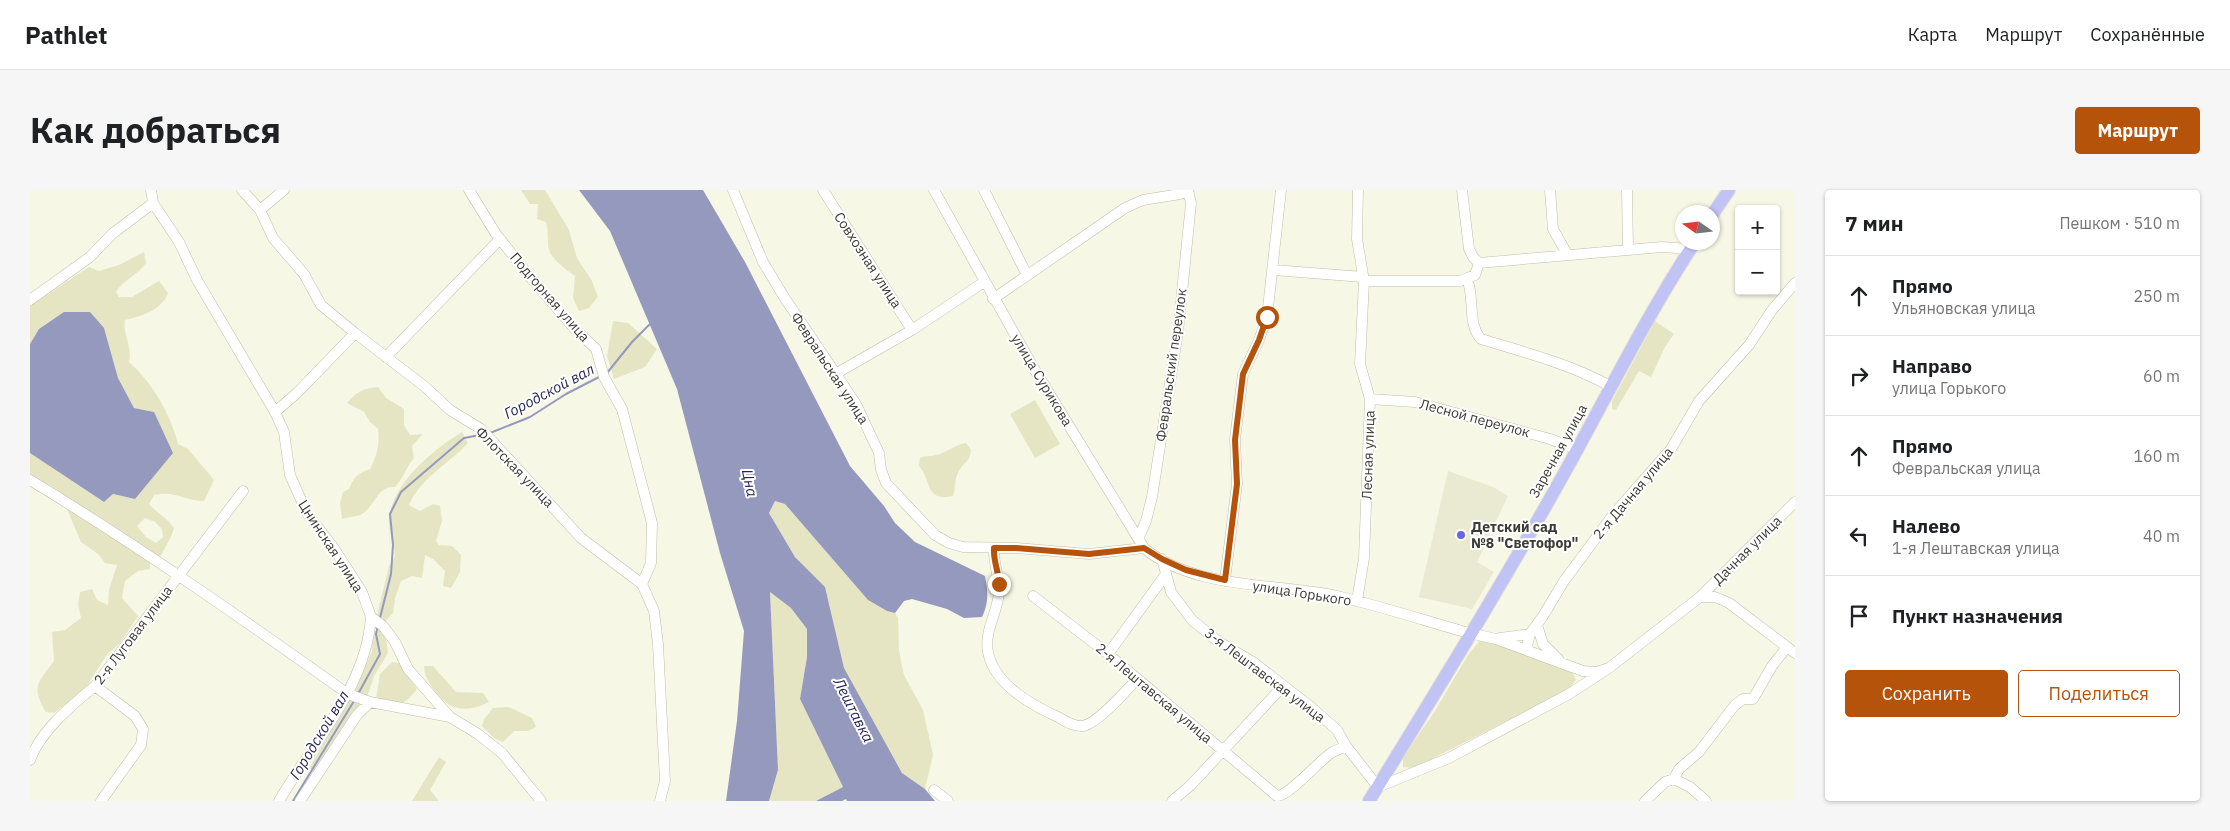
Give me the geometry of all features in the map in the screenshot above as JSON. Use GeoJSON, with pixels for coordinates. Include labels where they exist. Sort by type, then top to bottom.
{"type":"FeatureCollection","features":[{"type":"Feature","properties":{"kind":"main road"},"geometry":{"type":"LineString","coordinates":[[1719,205],[1729,190]]}},
{"type":"Feature","properties":{"kind":"main road","name":"Заречная улица"},"geometry":{"type":"LineString","coordinates":[[1389,769],[1472,634],[1577,449],[1610,386],[1690,250]]}},
{"type":"Feature","properties":{"kind":"main road"},"geometry":{"type":"LineString","coordinates":[[1369,801],[1389,769]]}},
{"type":"Feature","properties":{"kind":"street"},"geometry":{"type":"LineString","coordinates":[[30,300],[90,257],[112,234],[153,203],[151,190]]}},
{"type":"Feature","properties":{"kind":"street","name":"Флотская улица"},"geometry":{"type":"LineString","coordinates":[[242,190],[260,210],[273,238],[304,274],[321,305],[355,334],[424,386],[450,410],[485,434],[581,538],[642,584],[654,611],[658,644],[665,781],[660,801]]}},
{"type":"Feature","properties":{"kind":"street"},"geometry":{"type":"LineString","coordinates":[[260,210],[284,190]]}},
{"type":"Feature","properties":{"kind":"street","name":"Подгорная улица"},"geometry":{"type":"LineString","coordinates":[[469,190],[477,206],[500,238],[573,327],[596,349],[604,377],[622,409],[652,523],[651,563],[642,584]]}},
{"type":"Feature","properties":{"kind":"street","name":"Февральская улица"},"geometry":{"type":"LineString","coordinates":[[733,190],[763,262],[784,297],[837,373],[856,404],[878,452],[880,470],[886,483],[935,535],[949,543],[963,547],[1016,548],[1089,554],[1144,548]]}},
{"type":"Feature","properties":{"kind":"street","name":"Совхозная улица"},"geometry":{"type":"LineString","coordinates":[[823,190],[912,330]]}},
{"type":"Feature","properties":{"kind":"street","name":"улица Сурикова"},"geometry":{"type":"LineString","coordinates":[[934,190],[993,299],[1144,548]]}},
{"type":"Feature","properties":{"kind":"street"},"geometry":{"type":"LineString","coordinates":[[984,190],[1027,276]]}},
{"type":"Feature","properties":{"kind":"street"},"geometry":{"type":"LineString","coordinates":[[993,299],[1125,208],[1143,200],[1180,194],[1188,190]]}},
{"type":"Feature","properties":{"kind":"street","name":"Февральский переулок"},"geometry":{"type":"LineString","coordinates":[[1139,537],[1146,522],[1152,497],[1178,332],[1191,203],[1188,190]]}},
{"type":"Feature","properties":{"kind":"street"},"geometry":{"type":"LineString","coordinates":[[1225,580],[1237,484],[1235,440],[1243,374],[1259,340],[1267,317],[1274,270],[1281,190]]}},
{"type":"Feature","properties":{"kind":"street","name":"Лесная улица"},"geometry":{"type":"LineString","coordinates":[[1356,602],[1364,558],[1370,399],[1360,364],[1364,279],[1356,239],[1358,190]]}},
{"type":"Feature","properties":{"kind":"street"},"geometry":{"type":"LineString","coordinates":[[1462,190],[1469,249],[1479,263]]}},
{"type":"Feature","properties":{"kind":"street"},"geometry":{"type":"LineString","coordinates":[[1550,190],[1553,229],[1567,254]]}},
{"type":"Feature","properties":{"kind":"street"},"geometry":{"type":"LineString","coordinates":[[1627,190],[1628,250]]}},
{"type":"Feature","properties":{"kind":"street","name":"Цнинская улица"},"geometry":{"type":"LineString","coordinates":[[153,203],[179,242],[197,280],[275,412],[284,432],[290,475],[307,514],[333,547],[362,592],[371,617],[383,626],[408,669],[450,717],[478,734],[502,753],[540,801]]}},
{"type":"Feature","properties":{"kind":"street"},"geometry":{"type":"LineString","coordinates":[[386,357],[500,238]]}},
{"type":"Feature","properties":{"kind":"street"},"geometry":{"type":"LineString","coordinates":[[1479,263],[1567,254],[1675,247]]}},
{"type":"Feature","properties":{"kind":"street"},"geometry":{"type":"LineString","coordinates":[[1274,270],[1364,279],[1460,280],[1475,275],[1479,263]]}},
{"type":"Feature","properties":{"kind":"street"},"geometry":{"type":"LineString","coordinates":[[1467,279],[1471,289],[1474,333],[1481,339],[1534,355],[1592,376],[1610,386]]}},
{"type":"Feature","properties":{"kind":"street"},"geometry":{"type":"LineString","coordinates":[[837,373],[912,330],[984,282]]}},
{"type":"Feature","properties":{"kind":"street","name":"2-я Дачная улица"},"geometry":{"type":"LineString","coordinates":[[1530,634],[1564,581],[1613,515],[1671,450],[1699,401],[1749,345],[1772,310],[1795,283]]}},
{"type":"Feature","properties":{"kind":"street"},"geometry":{"type":"LineString","coordinates":[[275,412],[297,393],[355,334]]}},
{"type":"Feature","properties":{"kind":"street","name":"Лесной переулок"},"geometry":{"type":"LineString","coordinates":[[1370,399],[1415,402],[1550,439],[1577,449]]}},
{"type":"Feature","properties":{"kind":"street"},"geometry":{"type":"LineString","coordinates":[[30,480],[101,522],[358,697]]}},
{"type":"Feature","properties":{"kind":"street","name":"2-я Луговая улица"},"geometry":{"type":"LineString","coordinates":[[30,760],[35,746],[74,703],[95,686],[242,491]]}},
{"type":"Feature","properties":{"kind":"street","name":"Дачная улица"},"geometry":{"type":"LineString","coordinates":[[1378,786],[1449,758],[1576,690],[1609,668],[1700,597],[1795,502]]}},
{"type":"Feature","properties":{"kind":"street"},"geometry":{"type":"LineString","coordinates":[[994,548],[993,559],[999,578],[999,594],[987,640],[988,654],[995,671],[1016,692],[1034,706],[1070,723],[1085,726],[1096,719],[1137,679]]}},
{"type":"Feature","properties":{"kind":"street"},"geometry":{"type":"LineString","coordinates":[[1144,548],[1162,559]]}},
{"type":"Feature","properties":{"kind":"street","name":"улица Горького"},"geometry":{"type":"LineString","coordinates":[[1162,559],[1186,570],[1225,580],[1336,596],[1472,634],[1496,638]]}},
{"type":"Feature","properties":{"kind":"street","name":"3-я Лештавская улица"},"geometry":{"type":"LineString","coordinates":[[1162,559],[1171,592],[1192,620],[1219,642],[1253,662],[1311,707],[1337,730],[1346,746],[1378,786]]}},
{"type":"Feature","properties":{"kind":"street"},"geometry":{"type":"LineString","coordinates":[[1108,654],[1166,574]]}},
{"type":"Feature","properties":{"kind":"street","name":"2-я Лештавская улица"},"geometry":{"type":"LineString","coordinates":[[1033,596],[1108,654],[1272,794],[1282,796],[1332,752],[1346,746]]}},
{"type":"Feature","properties":{"kind":"street","name":"Дачная улица"},"geometry":{"type":"LineString","coordinates":[[1645,801],[1665,782],[1674,779],[1680,769],[1699,752],[1734,706],[1743,699],[1753,699],[1772,666],[1791,650],[1729,603],[1715,597],[1700,597]]}},
{"type":"Feature","properties":{"kind":"street"},"geometry":{"type":"LineString","coordinates":[[300,801],[357,715],[358,697],[370,639],[371,617]]}},
{"type":"Feature","properties":{"kind":"street"},"geometry":{"type":"LineString","coordinates":[[1537,625],[1542,644],[1580,678],[1576,690]]}},
{"type":"Feature","properties":{"kind":"street"},"geometry":{"type":"LineString","coordinates":[[1496,638],[1530,634],[1526,650]]}},
{"type":"Feature","properties":{"kind":"street"},"geometry":{"type":"LineString","coordinates":[[1496,638],[1568,666],[1590,672],[1609,668]]}},
{"type":"Feature","properties":{"kind":"street"},"geometry":{"type":"LineString","coordinates":[[95,686],[135,716],[143,729],[140,745],[101,801]]}},
{"type":"Feature","properties":{"kind":"street"},"geometry":{"type":"LineString","coordinates":[[1172,801],[1190,786],[1283,686]]}},
{"type":"Feature","properties":{"kind":"street"},"geometry":{"type":"LineString","coordinates":[[279,801],[358,697]]}},
{"type":"Feature","properties":{"kind":"street","name":"Цнинская улица"},"geometry":{"type":"LineString","coordinates":[[358,697],[450,717]]}},
{"type":"Feature","properties":{"kind":"street"},"geometry":{"type":"LineString","coordinates":[[1389,769],[1404,777]]}},
{"type":"Feature","properties":{"kind":"street"},"geometry":{"type":"LineString","coordinates":[[1674,779],[1690,787],[1706,801]]}},
{"type":"Feature","properties":{"kind":"street"},"geometry":{"type":"LineString","coordinates":[[934,790],[948,801]]}},
{"type":"Feature","properties":{"kind":"shaded area"},"geometry":{"type":"Polygon","coordinates":[[[521,190],[545,190],[569,230],[577,258],[592,281],[598,297],[589,308],[579,311],[573,298],[575,276],[560,265],[551,254],[548,247],[546,222],[537,219],[538,204],[530,204],[521,190]]]}},
{"type":"Feature","properties":{"kind":"shaded area"},"geometry":{"type":"Polygon","coordinates":[[[144,252],[146,263],[119,288],[116,292],[119,297],[132,297],[159,281],[168,293],[156,308],[125,320],[124,325],[130,351],[129,362],[153,389],[171,422],[178,444],[188,449],[214,480],[204,501],[168,494],[154,495],[149,504],[174,528],[160,557],[124,536],[50,485],[30,478],[30,453],[104,502],[113,494],[135,499],[154,412],[134,408],[118,378],[104,328],[39,329],[30,344],[30,306],[89,267],[99,271],[119,265],[144,252]],[[145,518],[137,526],[146,537],[156,543],[163,537],[162,529],[155,522],[145,518]]]}},
{"type":"Feature","properties":{"kind":"shaded area"},"geometry":{"type":"Polygon","coordinates":[[[613,321],[628,323],[657,349],[645,367],[614,379],[607,356],[613,321]]]}},
{"type":"Feature","properties":{"kind":"shaded area"},"geometry":{"type":"Polygon","coordinates":[[[1655,321],[1674,334],[1665,347],[1651,377],[1639,371],[1616,410],[1612,409],[1612,401],[1655,321]]]}},
{"type":"Feature","properties":{"kind":"shaded area"},"geometry":{"type":"Polygon","coordinates":[[[378,387],[386,398],[404,409],[404,425],[410,435],[423,434],[412,446],[414,458],[395,487],[380,493],[362,514],[342,519],[340,503],[343,492],[349,489],[356,476],[370,469],[376,455],[379,440],[378,429],[370,422],[364,412],[347,403],[361,391],[378,387]]]}},
{"type":"Feature","properties":{"kind":"shaded area"},"geometry":{"type":"Polygon","coordinates":[[[1035,400],[1060,444],[1035,458],[1010,414],[1035,400]]]}},
{"type":"Feature","properties":{"kind":"shaded area"},"geometry":{"type":"Polygon","coordinates":[[[462,432],[468,443],[421,486],[409,505],[420,511],[433,504],[440,506],[442,521],[436,541],[439,545],[452,546],[461,555],[460,572],[451,588],[443,586],[445,571],[433,559],[425,555],[422,578],[412,576],[401,581],[395,598],[393,613],[384,623],[377,619],[377,615],[389,566],[395,556],[389,522],[391,508],[397,494],[415,469],[438,448],[462,432]]]}},
{"type":"Feature","properties":{"kind":"shaded area"},"geometry":{"type":"Polygon","coordinates":[[[966,443],[971,450],[968,460],[957,476],[953,496],[937,496],[930,488],[919,466],[920,458],[934,456],[966,443]]]}},
{"type":"Feature","properties":{"kind":"shaded area","name":"Детский сад №8 \"Светофор\""},"geometry":{"type":"Polygon","coordinates":[[[1448,471],[1493,487],[1508,496],[1477,562],[1494,572],[1472,609],[1419,597],[1448,471]]]}},
{"type":"Feature","properties":{"kind":"shaded area"},"geometry":{"type":"Polygon","coordinates":[[[775,501],[785,504],[868,600],[887,611],[895,613],[898,618],[899,651],[904,675],[923,710],[933,755],[925,789],[902,773],[844,668],[825,587],[795,557],[769,513],[775,501]]]}},
{"type":"Feature","properties":{"kind":"shaded area"},"geometry":{"type":"Polygon","coordinates":[[[64,502],[150,560],[150,569],[138,571],[125,581],[122,598],[138,616],[120,643],[106,656],[85,689],[54,713],[46,712],[38,696],[38,685],[54,661],[52,632],[65,630],[81,618],[78,604],[80,592],[92,589],[97,600],[108,605],[109,590],[117,565],[105,563],[98,554],[81,542],[64,502]]]}},
{"type":"Feature","properties":{"kind":"shaded area"},"geometry":{"type":"Polygon","coordinates":[[[770,592],[791,608],[807,629],[807,657],[800,699],[843,787],[816,801],[769,801],[778,770],[770,592]]]}},
{"type":"Feature","properties":{"kind":"shaded area"},"geometry":{"type":"Polygon","coordinates":[[[380,629],[386,638],[388,653],[374,676],[366,701],[315,772],[309,768],[356,689],[372,651],[373,633],[380,629]]]}},
{"type":"Feature","properties":{"kind":"shaded area"},"geometry":{"type":"Polygon","coordinates":[[[1480,640],[1494,640],[1571,670],[1576,680],[1569,689],[1559,695],[1414,768],[1403,767],[1403,757],[1433,714],[1468,655],[1480,640]]]}},
{"type":"Feature","properties":{"kind":"shaded area"},"geometry":{"type":"Polygon","coordinates":[[[392,662],[399,663],[417,689],[407,700],[399,703],[376,699],[380,674],[392,662]]]}},
{"type":"Feature","properties":{"kind":"shaded area"},"geometry":{"type":"Polygon","coordinates":[[[424,666],[433,666],[456,692],[483,693],[489,702],[464,709],[450,705],[432,687],[425,675],[424,666]]]}},
{"type":"Feature","properties":{"kind":"shaded area"},"geometry":{"type":"Polygon","coordinates":[[[509,707],[532,718],[536,727],[528,731],[514,731],[503,742],[494,738],[482,726],[484,719],[493,708],[509,707]]]}},
{"type":"Feature","properties":{"kind":"shaded area"},"geometry":{"type":"Polygon","coordinates":[[[439,757],[446,762],[430,790],[439,801],[412,801],[439,757]]]}},
{"type":"Feature","properties":{"kind":"water"},"geometry":{"type":"Polygon","coordinates":[[[579,190],[703,190],[745,262],[850,466],[884,506],[895,523],[915,542],[985,576],[987,597],[982,617],[964,618],[947,609],[912,599],[904,601],[895,613],[887,611],[868,600],[785,504],[775,501],[769,513],[795,557],[825,587],[844,668],[902,773],[925,789],[935,801],[847,801],[846,799],[842,801],[816,801],[843,787],[800,699],[807,657],[807,629],[791,608],[770,592],[778,770],[769,801],[726,801],[737,721],[744,631],[720,553],[677,389],[610,231],[579,190]]]}},
{"type":"Feature","properties":{"kind":"water"},"geometry":{"type":"Polygon","coordinates":[[[64,312],[90,312],[104,328],[118,378],[134,408],[154,412],[173,453],[135,499],[113,494],[104,502],[30,453],[30,344],[39,329],[64,312]]]}},
{"type":"Feature","properties":{"kind":"waterway","name":"Городской вал"},"geometry":{"type":"LineString","coordinates":[[607,373],[632,342],[650,324]]}},
{"type":"Feature","properties":{"kind":"waterway","name":"Городской вал"},"geometry":{"type":"LineString","coordinates":[[490,433],[530,417],[566,394],[601,376]]}},
{"type":"Feature","properties":{"kind":"waterway","name":"Городской вал"},"geometry":{"type":"LineString","coordinates":[[380,618],[391,574],[393,545],[390,514],[401,492],[464,438],[480,435]]}},
{"type":"Feature","properties":{"kind":"waterway","name":"Городской вал"},"geometry":{"type":"LineString","coordinates":[[358,694],[380,654],[376,634],[378,625]]}},
{"type":"Feature","properties":{"kind":"waterway","name":"Городской вал"},"geometry":{"type":"LineString","coordinates":[[293,801],[354,701]]}},
{"type":"Feature","properties":{"kind":"place","name":"Детский сад №8 \"Светофор\""},"geometry":{"type":"Point","coordinates":[1461,535]}},
{"type":"Feature","properties":{"kind":"route"},"geometry":{"type":"LineString","coordinates":[[999,584],[993,559],[994,548],[1089,554],[1144,548],[1151,554],[1186,570],[1225,580],[1237,484],[1235,440],[1243,374],[1259,340],[1267,317]]}},
{"type":"Feature","properties":{"kind":"water label","name":"Цна"},"geometry":{"type":"Point","coordinates":[750,483]}},
{"type":"Feature","properties":{"kind":"water label","name":"Лештавка"},"geometry":{"type":"Point","coordinates":[854,710]}}]}
